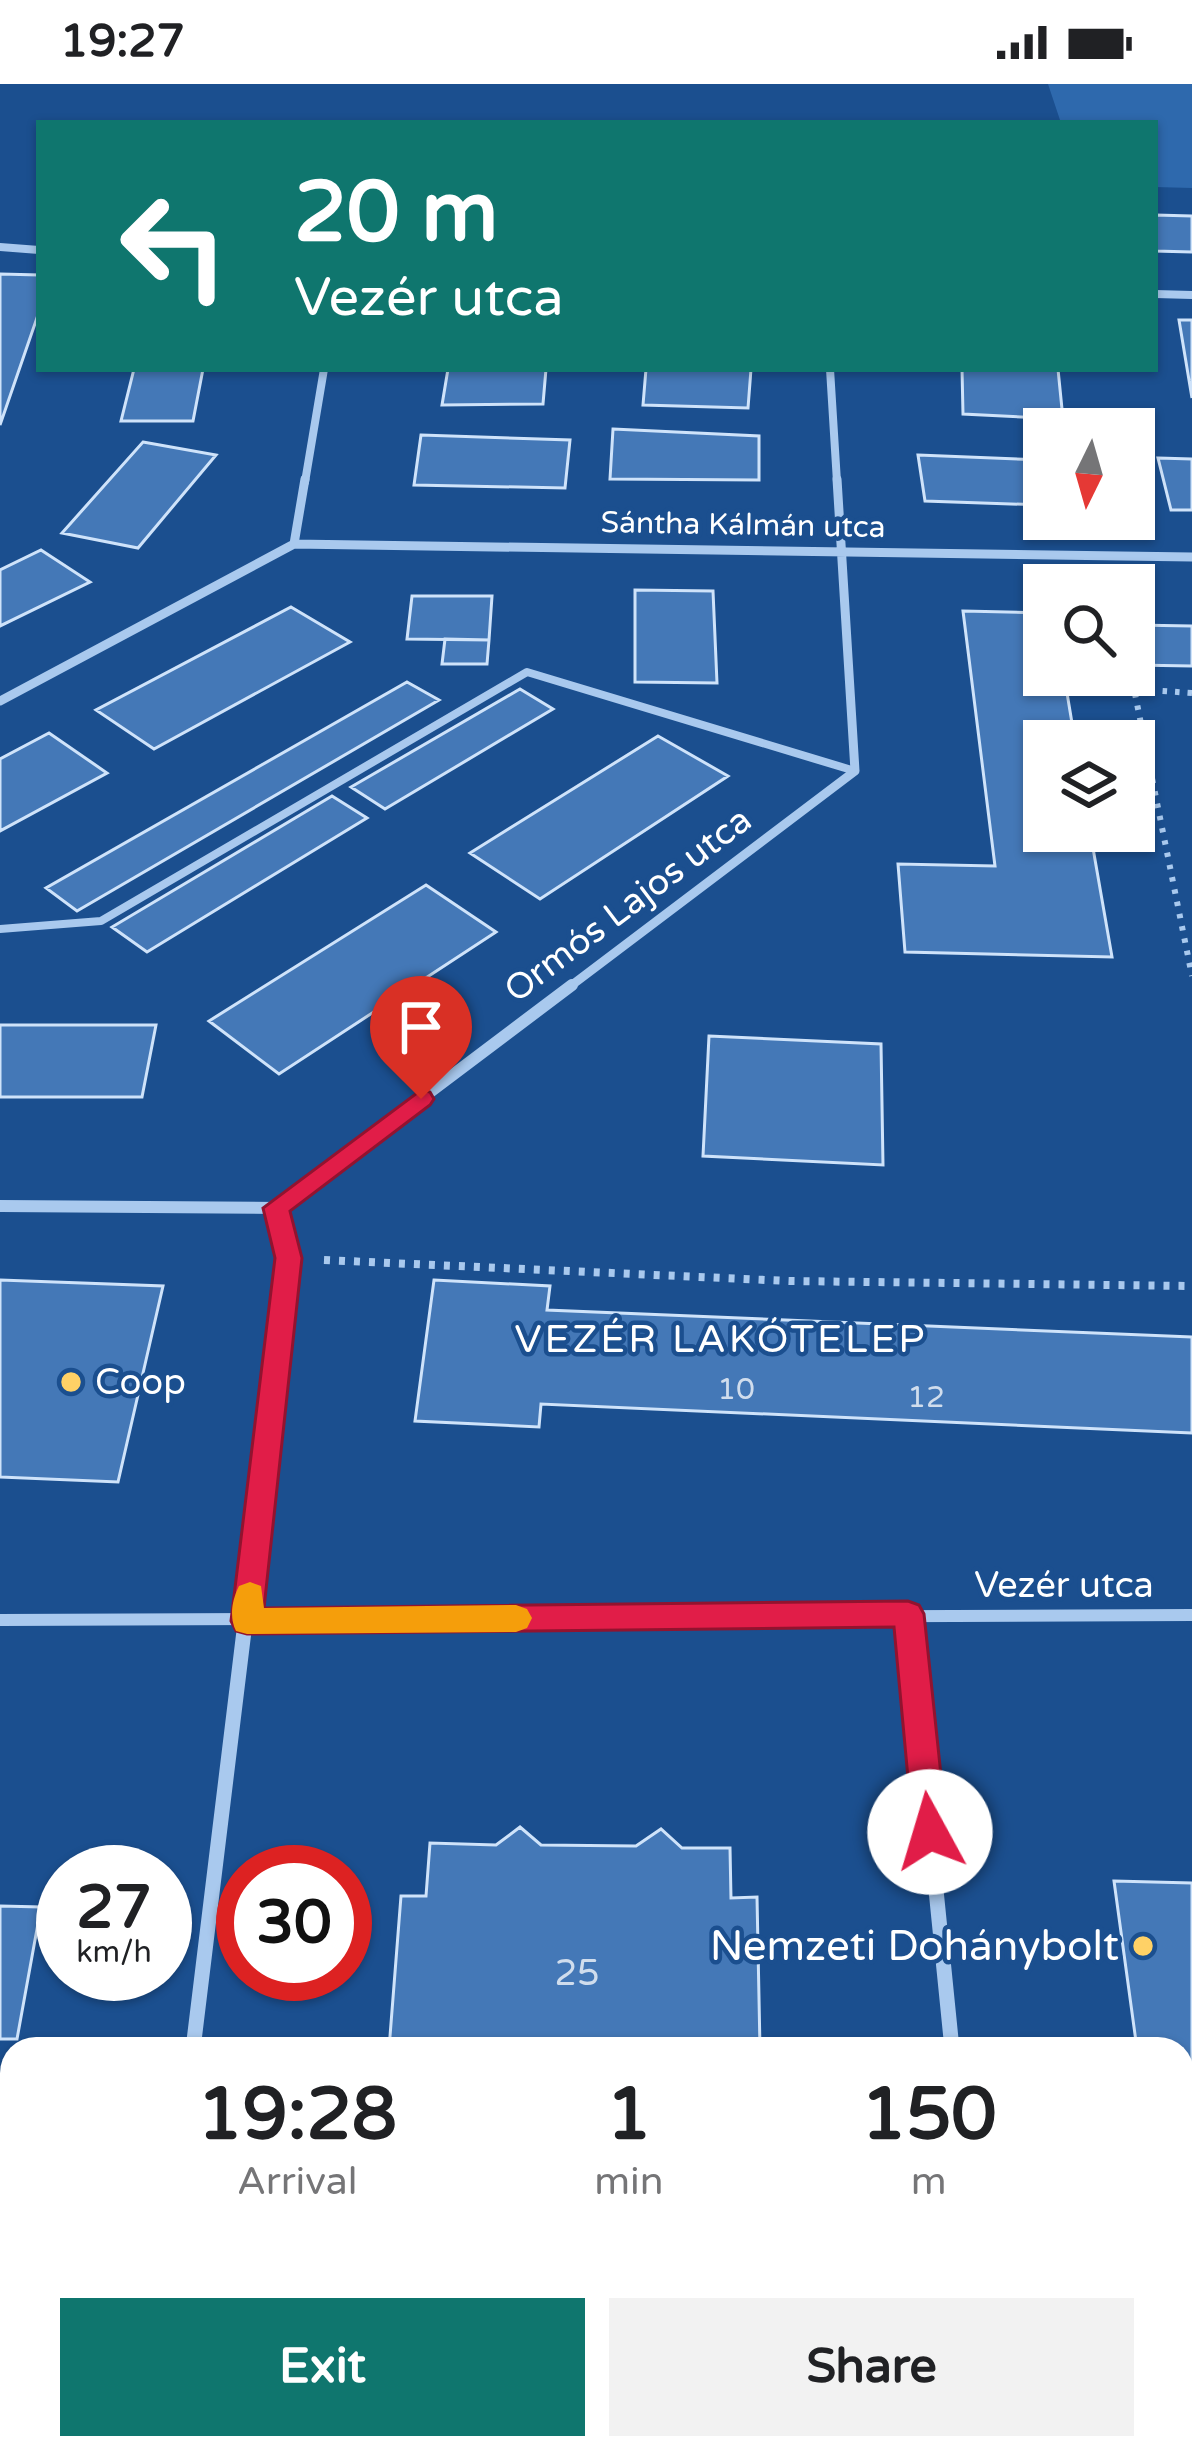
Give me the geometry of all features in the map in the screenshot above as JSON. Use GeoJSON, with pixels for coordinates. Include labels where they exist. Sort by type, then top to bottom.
{"type":"FeatureCollection","features":[{"type":"Feature","properties":{"kind":"street"},"geometry":{"type":"LineString","coordinates":[[0,247],[36,250]]}},
{"type":"Feature","properties":{"kind":"street"},"geometry":{"type":"LineString","coordinates":[[1158,294],[1192,295]]}},
{"type":"Feature","properties":{"kind":"street"},"geometry":{"type":"LineString","coordinates":[[0,701],[294,544],[323,372]]}},
{"type":"Feature","properties":{"kind":"street"},"geometry":{"type":"LineString","coordinates":[[830,372],[855,770]]}},
{"type":"Feature","properties":{"kind":"street","name":"Sántha Kálmán utca"},"geometry":{"type":"LineString","coordinates":[[294,544],[1192,557]]}},
{"type":"Feature","properties":{"kind":"street","name":"Ormós Lajos utca"},"geometry":{"type":"LineString","coordinates":[[276,1208],[855,770]]}},
{"type":"Feature","properties":{"kind":"street"},"geometry":{"type":"LineString","coordinates":[[0,1206],[276,1208],[289,1258],[195,2037]]}},
{"type":"Feature","properties":{"kind":"street"},"geometry":{"type":"LineString","coordinates":[[908,1614],[951,2037]]}},
{"type":"Feature","properties":{"kind":"street","name":"Vezér utca"},"geometry":{"type":"LineString","coordinates":[[0,1620],[1192,1615]]}},
{"type":"Feature","properties":{"kind":"lane"},"geometry":{"type":"LineString","coordinates":[[0,929],[101,921],[527,672],[855,770]]}},
{"type":"Feature","properties":{"kind":"path"},"geometry":{"type":"LineString","coordinates":[[1192,693],[1134,689],[1192,976]]}},
{"type":"Feature","properties":{"kind":"path"},"geometry":{"type":"LineString","coordinates":[[289,1258],[789,1281],[1192,1286]]}},
{"type":"Feature","properties":{"kind":"shaded area"},"geometry":{"type":"Polygon","coordinates":[[[1048,84],[1192,84],[1192,188],[1158,187],[1158,120],[1060,120],[1048,84]]]}},
{"type":"Feature","properties":{"kind":"building"},"geometry":{"type":"Polygon","coordinates":[[[1158,215],[1192,216],[1192,252],[1158,251],[1158,215]]]}},
{"type":"Feature","properties":{"kind":"building"},"geometry":{"type":"Polygon","coordinates":[[[0,274],[36,275],[36,321],[0,425],[0,274]]]}},
{"type":"Feature","properties":{"kind":"building"},"geometry":{"type":"Polygon","coordinates":[[[1179,320],[1192,320],[1192,398],[1179,320]]]}},
{"type":"Feature","properties":{"kind":"building"},"geometry":{"type":"Polygon","coordinates":[[[133,372],[202,372],[193,421],[121,421],[133,372]]]}},
{"type":"Feature","properties":{"kind":"building"},"geometry":{"type":"Polygon","coordinates":[[[448,372],[546,372],[543,404],[442,405],[448,372]]]}},
{"type":"Feature","properties":{"kind":"building"},"geometry":{"type":"Polygon","coordinates":[[[646,372],[751,372],[748,408],[643,405],[646,372]]]}},
{"type":"Feature","properties":{"kind":"building"},"geometry":{"type":"Polygon","coordinates":[[[962,372],[1058,372],[1062,408],[1023,408],[1023,417],[963,414],[962,372]]]}},
{"type":"Feature","properties":{"kind":"building"},"geometry":{"type":"Polygon","coordinates":[[[613,429],[759,436],[759,480],[610,479],[613,429]]]}},
{"type":"Feature","properties":{"kind":"building"},"geometry":{"type":"Polygon","coordinates":[[[421,435],[570,440],[565,488],[414,485],[421,435]]]}},
{"type":"Feature","properties":{"kind":"building"},"geometry":{"type":"Polygon","coordinates":[[[143,442],[216,455],[138,548],[62,533],[143,442]]]}},
{"type":"Feature","properties":{"kind":"building"},"geometry":{"type":"Polygon","coordinates":[[[918,455],[1023,459],[1023,504],[925,501],[918,455]]]}},
{"type":"Feature","properties":{"kind":"building"},"geometry":{"type":"Polygon","coordinates":[[[1158,458],[1192,459],[1192,510],[1171,510],[1158,458]]]}},
{"type":"Feature","properties":{"kind":"building"},"geometry":{"type":"Polygon","coordinates":[[[41,550],[90,582],[0,626],[0,570],[41,550]]]}},
{"type":"Feature","properties":{"kind":"building"},"geometry":{"type":"Polygon","coordinates":[[[635,590],[713,591],[717,683],[635,682],[635,590]]]}},
{"type":"Feature","properties":{"kind":"building"},"geometry":{"type":"Polygon","coordinates":[[[412,596],[492,596],[489,640],[407,639],[412,596]]]}},
{"type":"Feature","properties":{"kind":"building"},"geometry":{"type":"Polygon","coordinates":[[[291,607],[350,642],[154,749],[96,710],[291,607]]]}},
{"type":"Feature","properties":{"kind":"building"},"geometry":{"type":"Polygon","coordinates":[[[963,611],[1023,612],[1023,696],[1068,696],[1072,720],[1023,720],[1023,852],[1094,852],[1112,957],[905,952],[898,864],[995,866],[963,611]]]}},
{"type":"Feature","properties":{"kind":"building"},"geometry":{"type":"Polygon","coordinates":[[[1155,625],[1192,626],[1192,666],[1155,665],[1155,625]]]}},
{"type":"Feature","properties":{"kind":"building"},"geometry":{"type":"Polygon","coordinates":[[[445,639],[489,640],[487,664],[442,664],[445,639]]]}},
{"type":"Feature","properties":{"kind":"building"},"geometry":{"type":"Polygon","coordinates":[[[407,682],[439,700],[77,911],[46,888],[407,682]]]}},
{"type":"Feature","properties":{"kind":"building"},"geometry":{"type":"Polygon","coordinates":[[[520,689],[553,709],[385,809],[351,787],[520,689]]]}},
{"type":"Feature","properties":{"kind":"building"},"geometry":{"type":"Polygon","coordinates":[[[49,733],[107,773],[0,831],[0,759],[49,733]]]}},
{"type":"Feature","properties":{"kind":"building"},"geometry":{"type":"Polygon","coordinates":[[[658,736],[728,776],[540,899],[470,853],[658,736]]]}},
{"type":"Feature","properties":{"kind":"building"},"geometry":{"type":"Polygon","coordinates":[[[332,796],[367,818],[147,952],[112,927],[332,796]]]}},
{"type":"Feature","properties":{"kind":"building"},"geometry":{"type":"Polygon","coordinates":[[[426,885],[496,932],[279,1074],[209,1021],[426,885]]]}},
{"type":"Feature","properties":{"kind":"building"},"geometry":{"type":"Polygon","coordinates":[[[0,1025],[156,1025],[142,1097],[0,1097],[0,1025]]]}},
{"type":"Feature","properties":{"kind":"building"},"geometry":{"type":"Polygon","coordinates":[[[709,1036],[881,1044],[883,1165],[703,1156],[709,1036]]]}},
{"type":"Feature","properties":{"kind":"building","name":"Coop"},"geometry":{"type":"Polygon","coordinates":[[[0,1280],[163,1286],[118,1482],[0,1477],[0,1280]]]}},
{"type":"Feature","properties":{"kind":"building"},"geometry":{"type":"Polygon","coordinates":[[[434,1280],[550,1286],[547,1310],[1192,1337],[1192,1433],[541,1404],[539,1427],[415,1421],[434,1280]]]}},
{"type":"Feature","properties":{"kind":"building"},"geometry":{"type":"Polygon","coordinates":[[[520,1827],[541,1845],[636,1846],[661,1829],[682,1848],[730,1848],[731,1898],[757,1897],[760,2037],[390,2037],[401,1896],[426,1896],[430,1843],[496,1845],[520,1827]]]}},
{"type":"Feature","properties":{"kind":"building"},"geometry":{"type":"Polygon","coordinates":[[[1114,1881],[1192,1883],[1192,2037],[1135,2037],[1114,1881]]]}},
{"type":"Feature","properties":{"kind":"building"},"geometry":{"type":"Polygon","coordinates":[[[0,1906],[36,1907],[36,1934],[17,2037],[0,2037],[0,1906]]]}},
{"type":"Feature","properties":{"kind":"slow traffic"},"geometry":{"type":"LineString","coordinates":[[250,1595],[247,1621],[516,1618]]}},
{"type":"Feature","properties":{"kind":"place","name":"Coop"},"geometry":{"type":"Point","coordinates":[71,1382]}},
{"type":"Feature","properties":{"kind":"place","name":"Nemzeti Dohánybolt"},"geometry":{"type":"Point","coordinates":[1143,1946]}},
{"type":"Feature","properties":{"kind":"district","name":"VEZÉR LAKÓTELEP"},"geometry":{"type":"Point","coordinates":[721,1339]}},
{"type":"Feature","properties":{"kind":"route"},"geometry":{"type":"LineString","coordinates":[[421,1099],[276,1208],[289,1258],[247,1621],[908,1614],[930,1832]]}}]}
